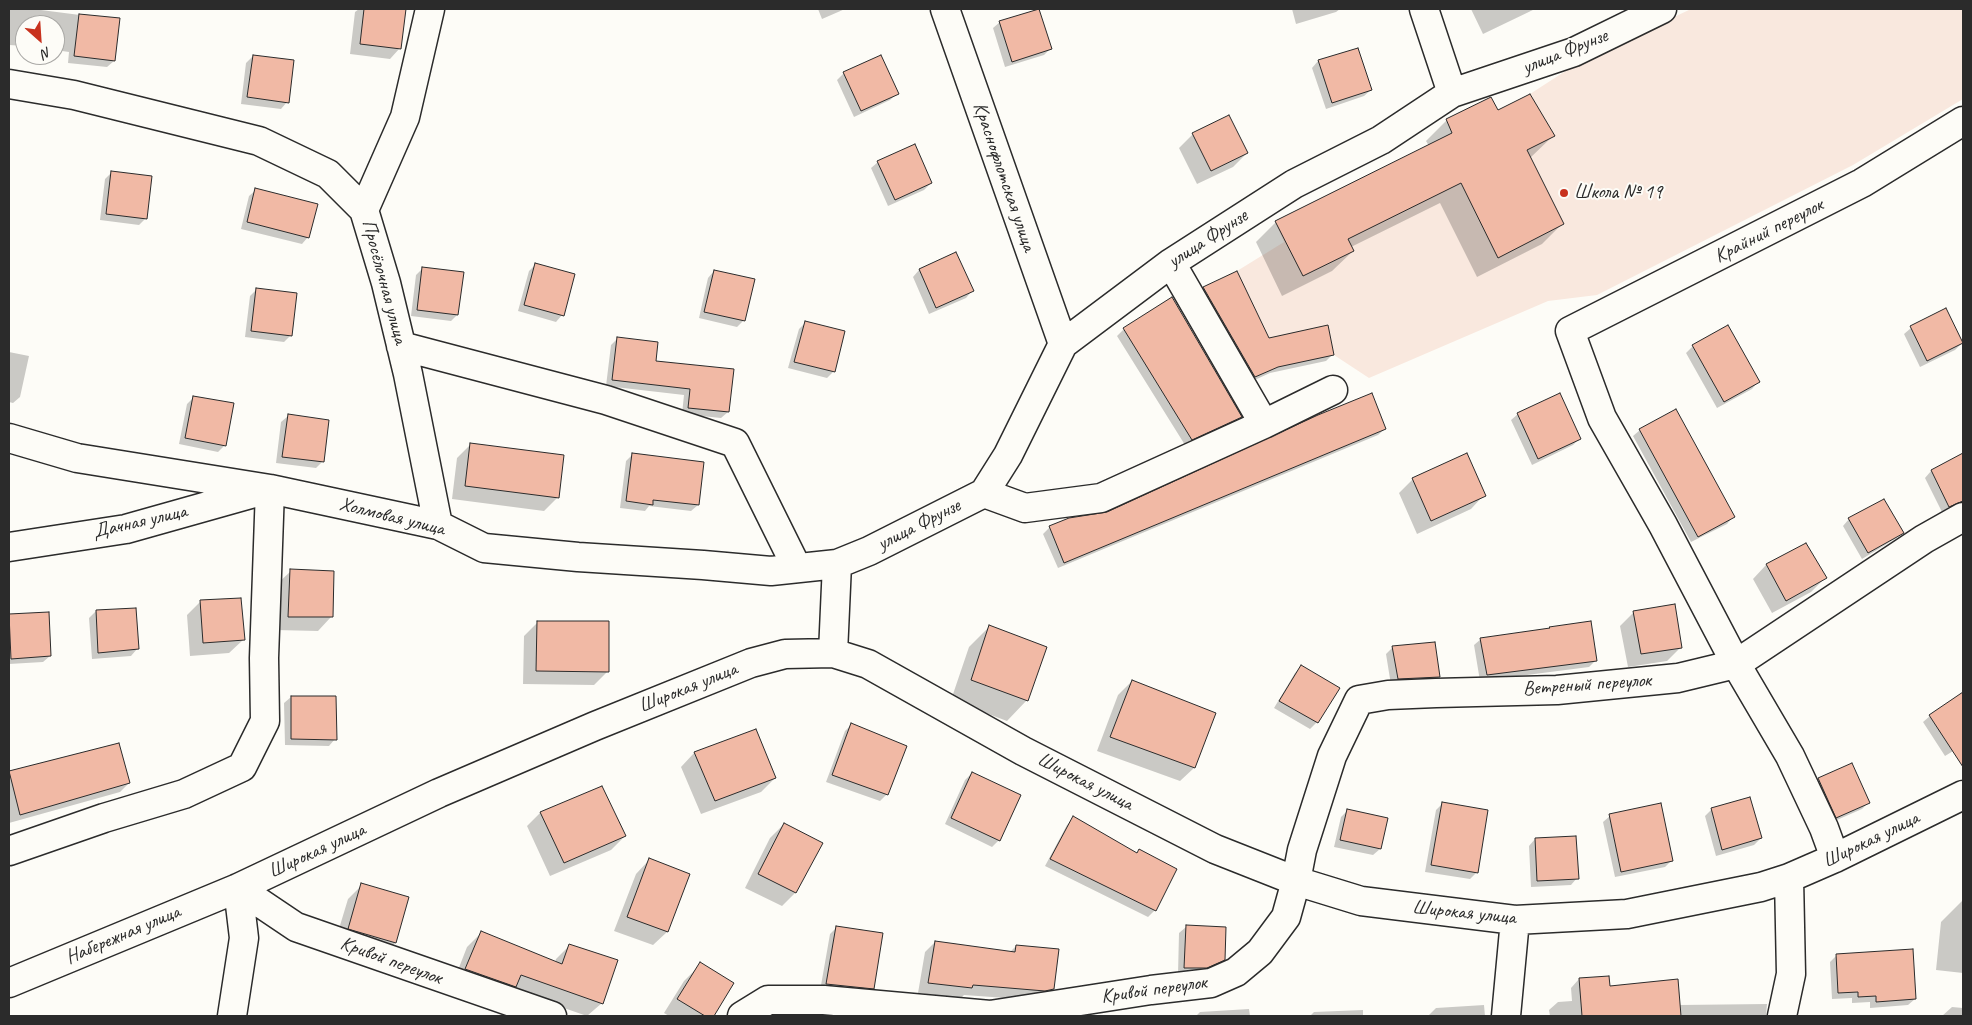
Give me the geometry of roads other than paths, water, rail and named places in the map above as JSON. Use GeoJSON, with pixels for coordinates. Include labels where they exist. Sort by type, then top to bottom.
{"type":"FeatureCollection","features":[{"type":"Feature","properties":{"kind":"street"},"geometry":{"type":"LineString","coordinates":[[364,210],[405,117],[430,9]]}},
{"type":"Feature","properties":{"kind":"street","name":"Краснофлотская улица"},"geometry":{"type":"LineString","coordinates":[[945,9],[1063,344]]}},
{"type":"Feature","properties":{"kind":"street"},"geometry":{"type":"LineString","coordinates":[[1424,9],[1452,93]]}},
{"type":"Feature","properties":{"kind":"street","name":"улица Фрунзе"},"geometry":{"type":"LineString","coordinates":[[837,564],[869,551],[984,493],[1008,455],[1063,344],[1171,263],[1294,184],[1381,140],[1452,93],[1574,52],[1662,9]]}},
{"type":"Feature","properties":{"kind":"street","name":"Просёлочная улица"},"geometry":{"type":"LineString","coordinates":[[9,84],[74,95],[259,141],[328,174],[364,210],[386,283],[401,346],[438,525]]}},
{"type":"Feature","properties":{"kind":"street","name":"Крайний переулок"},"geometry":{"type":"LineString","coordinates":[[1736,664],[1663,525],[1602,418],[1570,331],[1862,183],[1963,121]]}},
{"type":"Feature","properties":{"kind":"street"},"geometry":{"type":"LineString","coordinates":[[1171,263],[1264,424]]}},
{"type":"Feature","properties":{"kind":"street"},"geometry":{"type":"LineString","coordinates":[[401,346],[606,400],[735,443],[797,568]]}},
{"type":"Feature","properties":{"kind":"street"},"geometry":{"type":"LineString","coordinates":[[984,493],[1025,508],[1100,498],[1264,424],[1333,390]]}},
{"type":"Feature","properties":{"kind":"street","name":"Холмовая улица"},"geometry":{"type":"LineString","coordinates":[[9,438],[76,458],[270,489],[438,525],[484,548],[578,557],[703,564],[771,571],[837,564]]}},
{"type":"Feature","properties":{"kind":"street"},"geometry":{"type":"LineString","coordinates":[[9,851],[104,818],[184,794],[242,767],[265,721],[264,658],[270,489]]}},
{"type":"Feature","properties":{"kind":"street","name":"Дачная улица"},"geometry":{"type":"LineString","coordinates":[[9,547],[126,529],[270,489]]}},
{"type":"Feature","properties":{"kind":"street","name":"Ветреный переулок"},"geometry":{"type":"LineString","coordinates":[[1296,881],[1302,850],[1332,756],[1359,700],[1436,693],[1576,688],[1678,678],[1736,664],[1924,539],[1963,517]]}},
{"type":"Feature","properties":{"kind":"street"},"geometry":{"type":"LineString","coordinates":[[833,653],[837,564]]}},
{"type":"Feature","properties":{"kind":"street","name":"Широкая улица"},"geometry":{"type":"LineString","coordinates":[[238,888],[448,789],[595,726],[751,663],[785,654],[833,653],[868,664],[1023,751],[1214,849],[1296,881],[1361,901],[1515,920],[1627,914],[1761,887],[1789,878],[1835,858],[1963,795]]}},
{"type":"Feature","properties":{"kind":"street"},"geometry":{"type":"LineString","coordinates":[[1736,664],[1790,756],[1824,828],[1835,858]]}},
{"type":"Feature","properties":{"kind":"street"},"geometry":{"type":"LineString","coordinates":[[1782,1016],[1791,974],[1789,878]]}},
{"type":"Feature","properties":{"kind":"street","name":"Кривой переулок"},"geometry":{"type":"LineString","coordinates":[[742,1016],[768,1000],[824,1000],[989,1016],[1150,990],[1211,983],[1236,972],[1260,952],[1286,917],[1296,881]]}},
{"type":"Feature","properties":{"kind":"street"},"geometry":{"type":"LineString","coordinates":[[232,1016],[244,938],[238,888]]}},
{"type":"Feature","properties":{"kind":"street","name":"Кривой переулок"},"geometry":{"type":"LineString","coordinates":[[238,888],[296,927],[552,1016]]}},
{"type":"Feature","properties":{"kind":"street","name":"Набережная улица"},"geometry":{"type":"LineString","coordinates":[[9,983],[238,888]]}},
{"type":"Feature","properties":{"kind":"street"},"geometry":{"type":"LineString","coordinates":[[1506,1016],[1515,920]]}},
{"type":"Feature","properties":{"kind":"place","name":"Школа № 19"},"geometry":{"type":"Point","coordinates":[1564,193]}}]}
